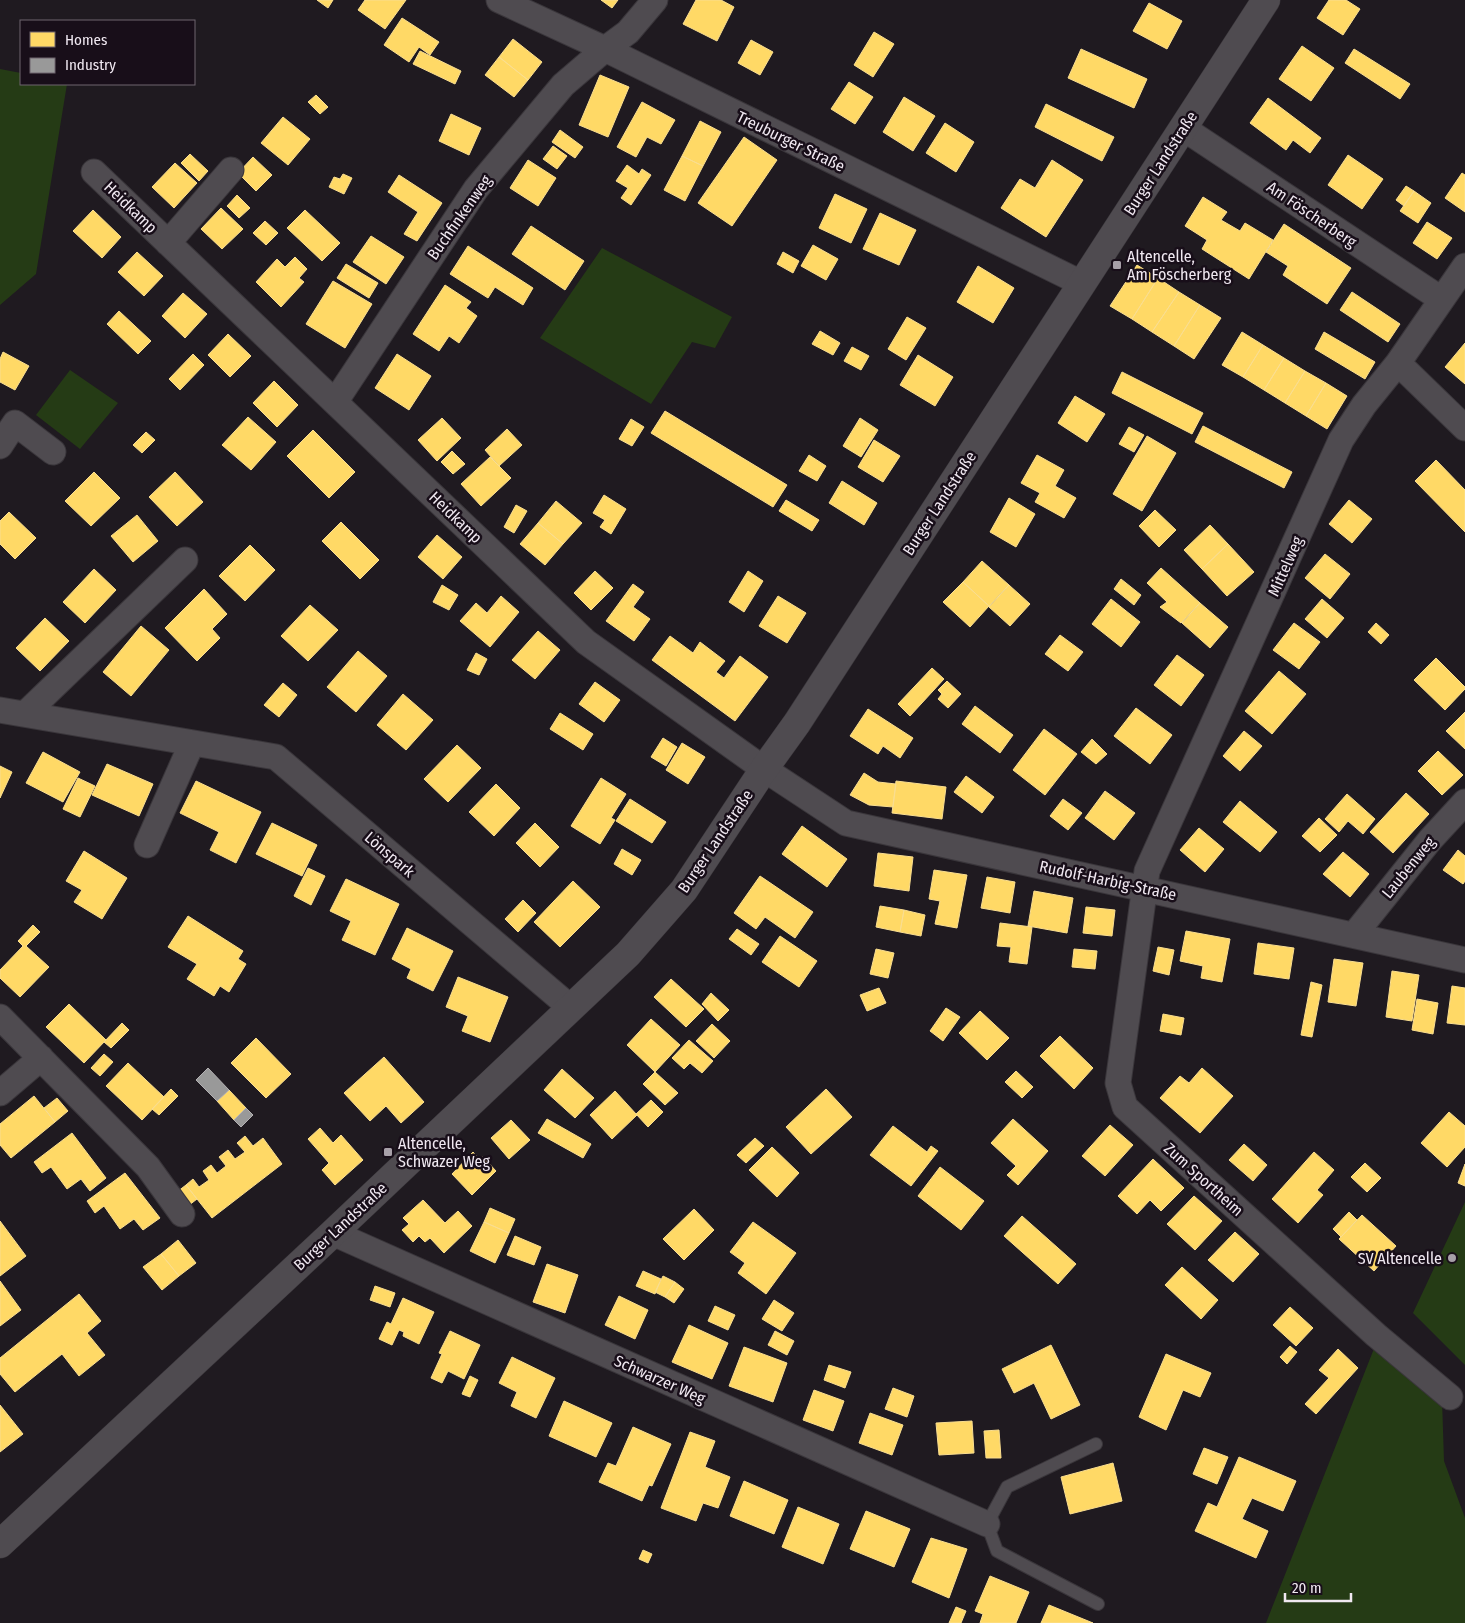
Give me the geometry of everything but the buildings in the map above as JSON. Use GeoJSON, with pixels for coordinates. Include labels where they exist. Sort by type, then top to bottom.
{"type":"FeatureCollection","features":[{"type":"Feature","properties":{"kind":"street","name":"Treuburger Straße"},"geometry":{"type":"LineString","coordinates":[[499,0],[605,49],[1081,284]]}},
{"type":"Feature","properties":{"kind":"street","name":"Buchfinkenweg"},"geometry":{"type":"LineString","coordinates":[[335,402],[476,189],[563,85],[628,32],[655,0]]}},
{"type":"Feature","properties":{"kind":"street","name":"Burger Landstraße"},"geometry":{"type":"LineString","coordinates":[[0,1544],[628,954],[684,890],[802,715],[1266,0]]}},
{"type":"Feature","properties":{"kind":"street","name":"Am Föscherberg"},"geometry":{"type":"LineString","coordinates":[[1183,128],[1441,299]]}},
{"type":"Feature","properties":{"kind":"street","name":"Heidkamp"},"geometry":{"type":"LineString","coordinates":[[168,243],[231,170]]}},
{"type":"Feature","properties":{"kind":"street","name":"Heidkamp"},"geometry":{"type":"LineString","coordinates":[[94,172],[586,642],[764,769]]}},
{"type":"Feature","properties":{"kind":"street","name":"Mittelweg"},"geometry":{"type":"LineString","coordinates":[[1145,888],[1148,871],[1341,440],[1364,406],[1398,363],[1465,266]]}},
{"type":"Feature","properties":{"kind":"street"},"geometry":{"type":"LineString","coordinates":[[1398,363],[1465,428]]}},
{"type":"Feature","properties":{"kind":"street"},"geometry":{"type":"LineString","coordinates":[[0,446],[15,423],[53,452]]}},
{"type":"Feature","properties":{"kind":"street"},"geometry":{"type":"LineString","coordinates":[[25,714],[185,560]]}},
{"type":"Feature","properties":{"kind":"street","name":"Lönspark"},"geometry":{"type":"LineString","coordinates":[[0,710],[276,757],[570,1008]]}},
{"type":"Feature","properties":{"kind":"street"},"geometry":{"type":"LineString","coordinates":[[147,845],[192,743]]}},
{"type":"Feature","properties":{"kind":"street","name":"Rudolf-Harbig-Straße"},"geometry":{"type":"LineString","coordinates":[[764,769],[846,823],[1465,960]]}},
{"type":"Feature","properties":{"kind":"street","name":"Laubenweg"},"geometry":{"type":"LineString","coordinates":[[1354,935],[1430,840],[1465,802]]}},
{"type":"Feature","properties":{"kind":"street","name":"Zum Sportheim"},"geometry":{"type":"LineString","coordinates":[[1145,888],[1118,1083],[1125,1107],[1376,1335],[1450,1398]]}},
{"type":"Feature","properties":{"kind":"street"},"geometry":{"type":"LineString","coordinates":[[0,1017],[148,1167],[182,1214]]}},
{"type":"Feature","properties":{"kind":"street"},"geometry":{"type":"LineString","coordinates":[[0,1093],[41,1058]]}},
{"type":"Feature","properties":{"kind":"street","name":"Schwarzer Weg"},"geometry":{"type":"LineString","coordinates":[[333,1233],[987,1524]]}},
{"type":"Feature","properties":{"kind":"lane"},"geometry":{"type":"LineString","coordinates":[[1096,1444],[1006,1487],[987,1524],[997,1551],[1098,1604]]}},
{"type":"Feature","properties":{"kind":"green space"},"geometry":{"type":"Polygon","coordinates":[[[0,69],[20,73],[20,85],[67,85],[36,274],[0,305],[0,69]]]}},
{"type":"Feature","properties":{"kind":"green space"},"geometry":{"type":"Polygon","coordinates":[[[602,248],[732,317],[715,348],[692,342],[651,404],[540,338],[602,248]]]}},
{"type":"Feature","properties":{"kind":"green space"},"geometry":{"type":"Polygon","coordinates":[[[70,370],[118,403],[80,449],[36,415],[70,370]]]}},
{"type":"Feature","properties":{"kind":"green space","name":"SV Altencelle"},"geometry":{"type":"Polygon","coordinates":[[[1465,1202],[1465,1365],[1413,1313],[1465,1202]]]}},
{"type":"Feature","properties":{"kind":"green space"},"geometry":{"type":"Polygon","coordinates":[[[1377,1341],[1442,1399],[1444,1461],[1465,1518],[1465,1623],[1266,1623],[1377,1341]]]}},
{"type":"Feature","properties":{"kind":"place","name":"Altencelle, Am Föscherberg"},"geometry":{"type":"Point","coordinates":[1117,265]}},
{"type":"Feature","properties":{"kind":"place","name":"Altencelle, Schwazer Weg"},"geometry":{"type":"Point","coordinates":[388,1152]}},
{"type":"Feature","properties":{"kind":"place","name":"SV Altencelle"},"geometry":{"type":"Point","coordinates":[1452,1258]}}]}
